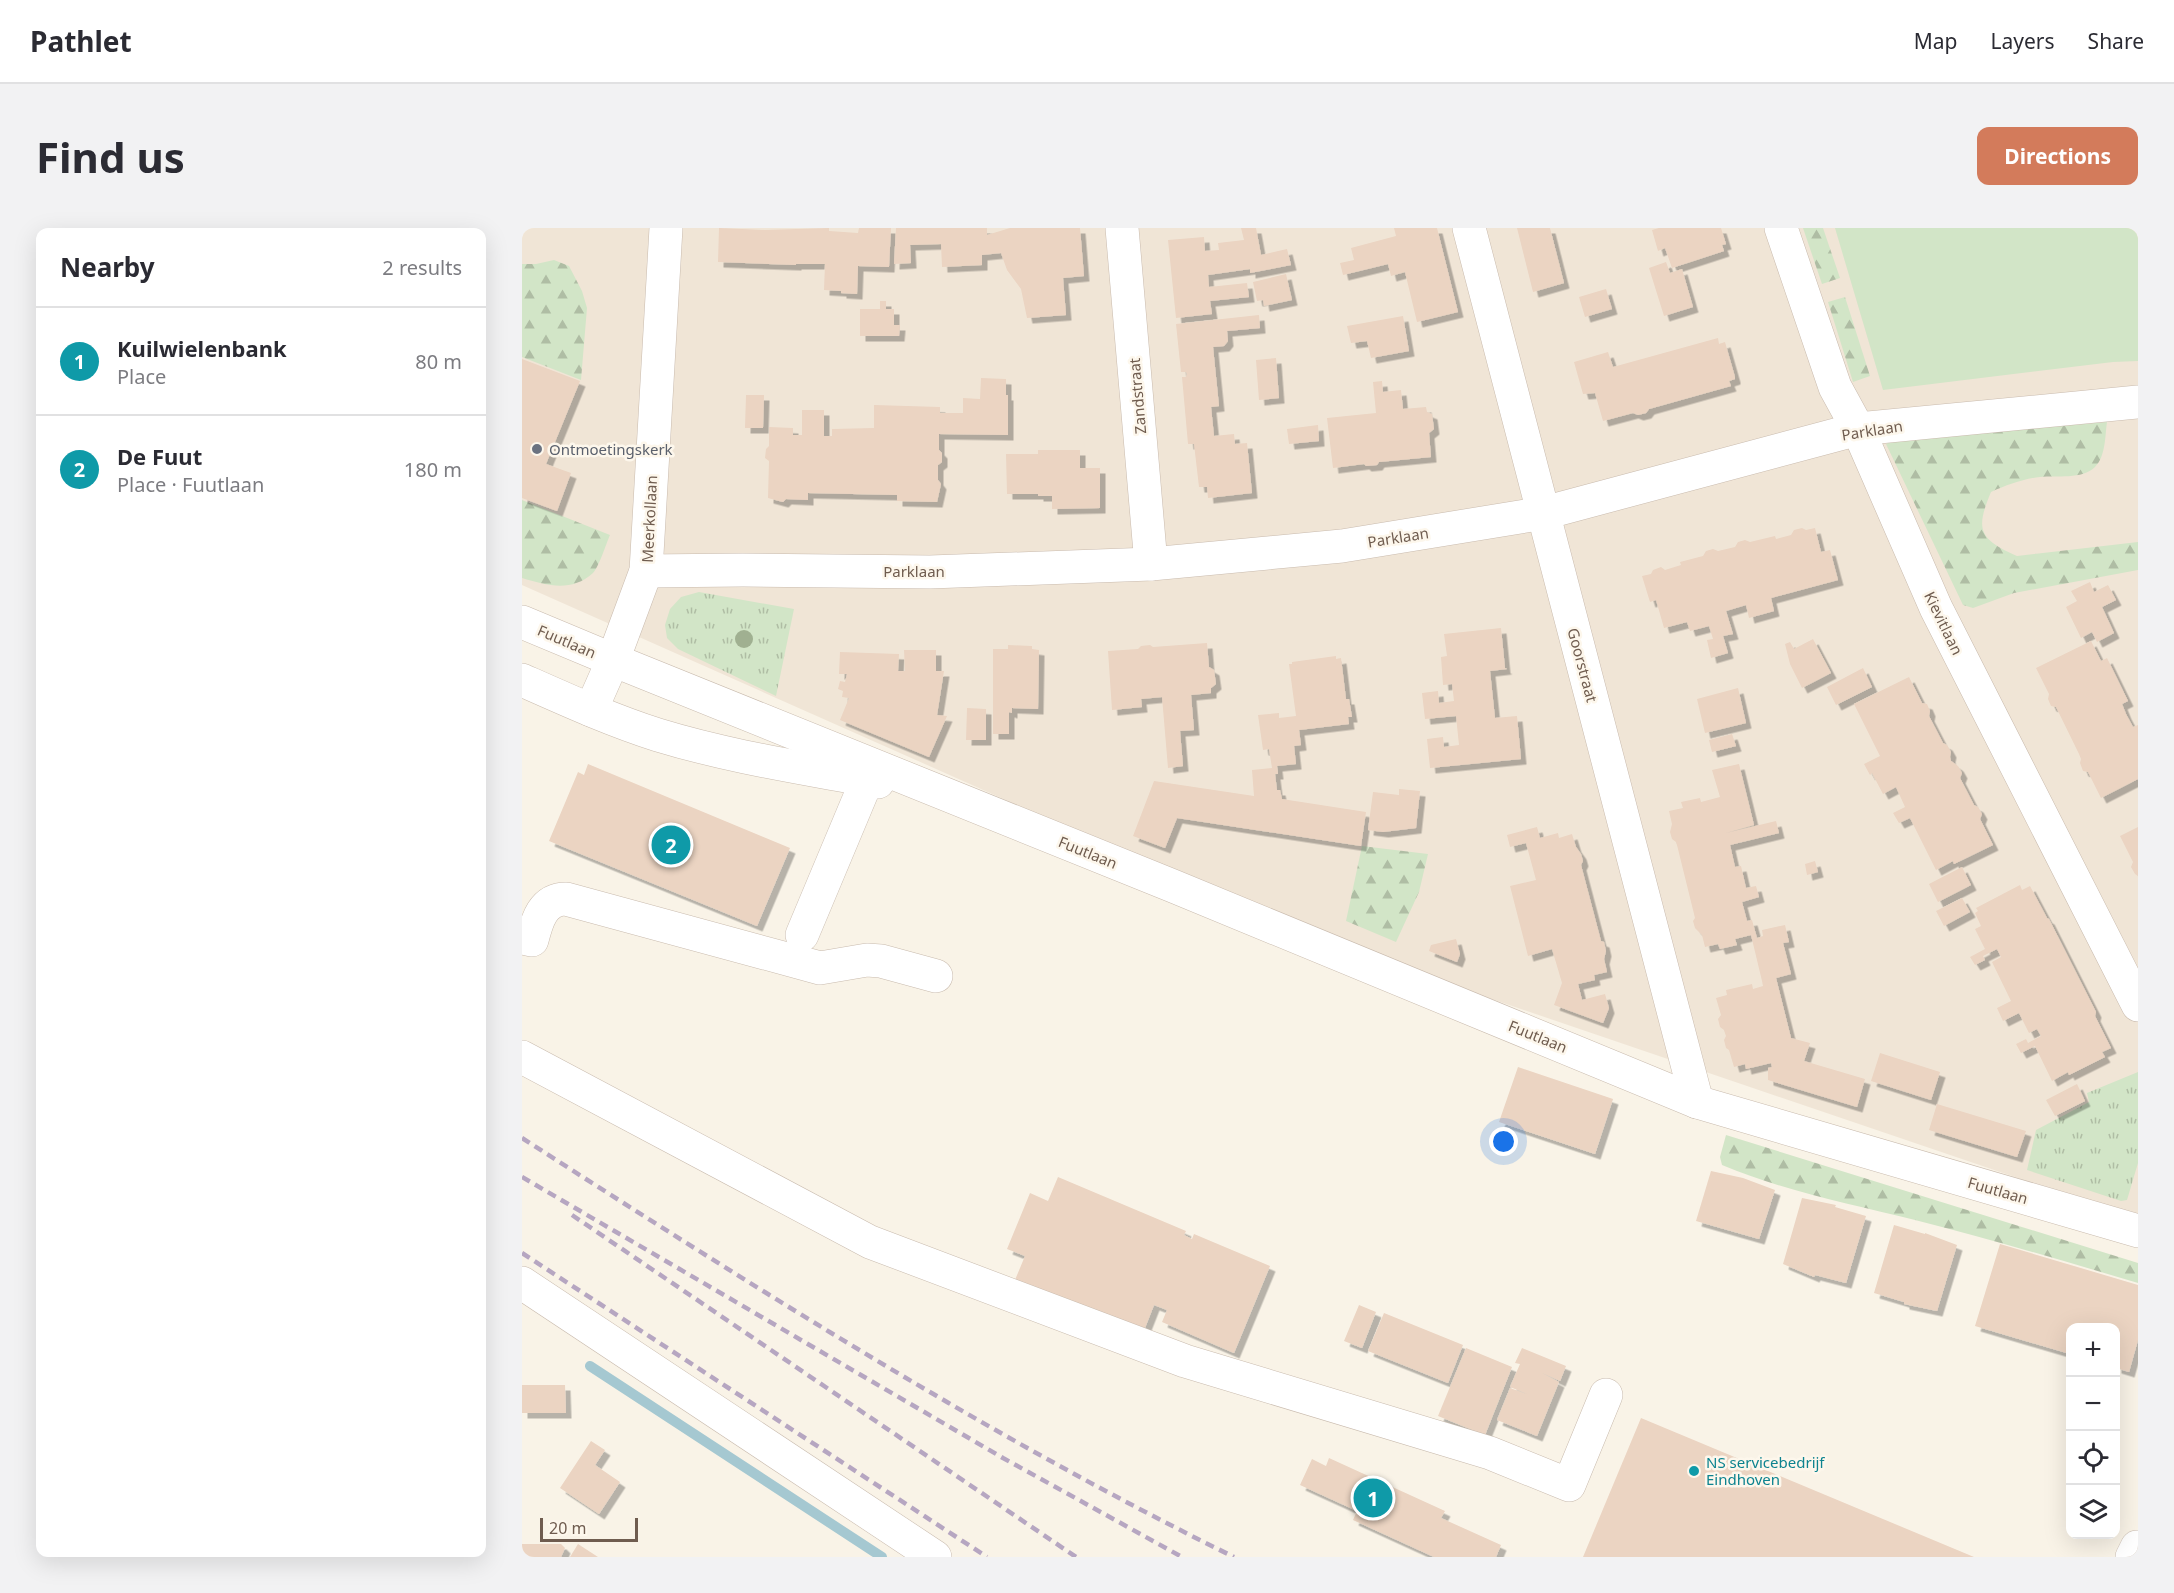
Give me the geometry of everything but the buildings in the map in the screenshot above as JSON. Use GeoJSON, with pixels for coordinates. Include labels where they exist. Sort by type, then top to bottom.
{"type":"FeatureCollection","features":[{"type":"Feature","properties":{"kind":"street","name":"Meerkollaan"},"geometry":{"type":"LineString","coordinates":[[613,660],[646,571],[666,228]]}},
{"type":"Feature","properties":{"kind":"street","name":"Zandstraat"},"geometry":{"type":"LineString","coordinates":[[1122,228],[1151,564]]}},
{"type":"Feature","properties":{"kind":"street","name":"Goorstraat"},"geometry":{"type":"LineString","coordinates":[[1469,228],[1697,1102]]}},
{"type":"Feature","properties":{"kind":"street","name":"Kievitlaan"},"geometry":{"type":"LineString","coordinates":[[1781,228],[1835,387],[1858,429],[1936,608],[2138,1005]]}},
{"type":"Feature","properties":{"kind":"street","name":"Parklaan"},"geometry":{"type":"LineString","coordinates":[[646,571],[930,572],[1151,564],[1342,546],[1544,513],[1858,429],[2117,402],[2138,402]]}},
{"type":"Feature","properties":{"kind":"street","name":"Fuutlaan"},"geometry":{"type":"LineString","coordinates":[[522,622],[1697,1102],[2138,1231]]}},
{"type":"Feature","properties":{"kind":"street","name":"Fuutlaan"},"geometry":{"type":"LineString","coordinates":[[591,710],[613,660]]}},
{"type":"Feature","properties":{"kind":"street","name":"Fuutlaan"},"geometry":{"type":"LineString","coordinates":[[522,680],[591,710],[657,734],[735,756],[953,797]]}},
{"type":"Feature","properties":{"kind":"street"},"geometry":{"type":"LineString","coordinates":[[802,935],[867,780]]}},
{"type":"Feature","properties":{"kind":"street"},"geometry":{"type":"LineString","coordinates":[[522,938],[532,940],[544,909],[549,903],[556,899],[566,899],[820,968],[867,960],[880,961],[936,976]]}},
{"type":"Feature","properties":{"kind":"street"},"geometry":{"type":"LineString","coordinates":[[522,1057],[870,1242],[1185,1361],[1490,1453],[1569,1485],[1606,1395]]}},
{"type":"Feature","properties":{"kind":"street"},"geometry":{"type":"LineString","coordinates":[[522,1283],[935,1557]]}},
{"type":"Feature","properties":{"kind":"street"},"geometry":{"type":"LineString","coordinates":[[2132,1557],[2137,1547]]}},
{"type":"Feature","properties":{"kind":"shaded area"},"geometry":{"type":"Polygon","coordinates":[[[522,228],[2138,228],[2138,1219],[1330,944],[522,585],[522,228]]]}},
{"type":"Feature","properties":{"kind":"green space"},"geometry":{"type":"Polygon","coordinates":[[[1803,228],[1823,228],[1840,278],[1822,284],[1803,228]]]}},
{"type":"Feature","properties":{"kind":"green space"},"geometry":{"type":"Polygon","coordinates":[[[1835,228],[2138,228],[2138,361],[2113,362],[1883,390],[1835,228]]]}},
{"type":"Feature","properties":{"kind":"green space"},"geometry":{"type":"Polygon","coordinates":[[[554,260],[569,266],[582,291],[587,308],[581,380],[522,357],[522,264],[554,260]]]}},
{"type":"Feature","properties":{"kind":"green space"},"geometry":{"type":"Polygon","coordinates":[[[1845,297],[1870,376],[1853,382],[1828,302],[1845,297]]]}},
{"type":"Feature","properties":{"kind":"green space"},"geometry":{"type":"Polygon","coordinates":[[[2107,422],[2103,451],[2095,467],[2083,474],[2027,479],[1991,492],[1982,524],[1988,538],[2017,556],[2138,542],[2138,570],[2014,593],[1973,608],[1963,605],[1886,444],[1896,440],[2107,422]]]}},
{"type":"Feature","properties":{"kind":"green space"},"geometry":{"type":"Polygon","coordinates":[[[522,500],[610,535],[593,573],[576,583],[558,586],[522,578],[522,500]]]}},
{"type":"Feature","properties":{"kind":"green space"},"geometry":{"type":"Polygon","coordinates":[[[699,592],[794,609],[776,696],[678,649],[667,638],[665,625],[670,609],[681,597],[699,592]]]}},
{"type":"Feature","properties":{"kind":"green space"},"geometry":{"type":"Polygon","coordinates":[[[1362,846],[1428,854],[1419,892],[1396,942],[1346,921],[1362,846]]]}},
{"type":"Feature","properties":{"kind":"green space"},"geometry":{"type":"Polygon","coordinates":[[[2138,1072],[2138,1163],[2127,1200],[2121,1201],[2027,1170],[2036,1130],[2089,1102],[2087,1093],[2138,1072]]]}},
{"type":"Feature","properties":{"kind":"green space"},"geometry":{"type":"Polygon","coordinates":[[[1726,1135],[2138,1263],[2138,1283],[1971,1235],[1793,1190],[1745,1174],[1722,1165],[1720,1157],[1726,1135]]]}},
{"type":"Feature","properties":{"kind":"waterway"},"geometry":{"type":"LineString","coordinates":[[590,1366],[882,1557]]}},
{"type":"Feature","properties":{"kind":"railway"},"geometry":{"type":"LineString","coordinates":[[522,1138],[872,1358],[1051,1461],[1234,1557]]}},
{"type":"Feature","properties":{"kind":"railway"},"geometry":{"type":"LineString","coordinates":[[522,1177],[1003,1458],[1182,1557]]}},
{"type":"Feature","properties":{"kind":"railway"},"geometry":{"type":"LineString","coordinates":[[572,1215],[1076,1557]]}},
{"type":"Feature","properties":{"kind":"railway"},"geometry":{"type":"LineString","coordinates":[[522,1253],[987,1557]]}},
{"type":"Feature","properties":{"kind":"place","name":"Ontmoetingskerk"},"geometry":{"type":"Point","coordinates":[537,449]}},
{"type":"Feature","properties":{"kind":"place","name":"De Fuut"},"geometry":{"type":"Point","coordinates":[671,845]}},
{"type":"Feature","properties":{"kind":"place","name":"NS servicebedrijf Eindhoven"},"geometry":{"type":"Point","coordinates":[1694,1471]}},
{"type":"Feature","properties":{"kind":"place","name":"Kuilwielenbank"},"geometry":{"type":"Point","coordinates":[1373,1498]}}]}
